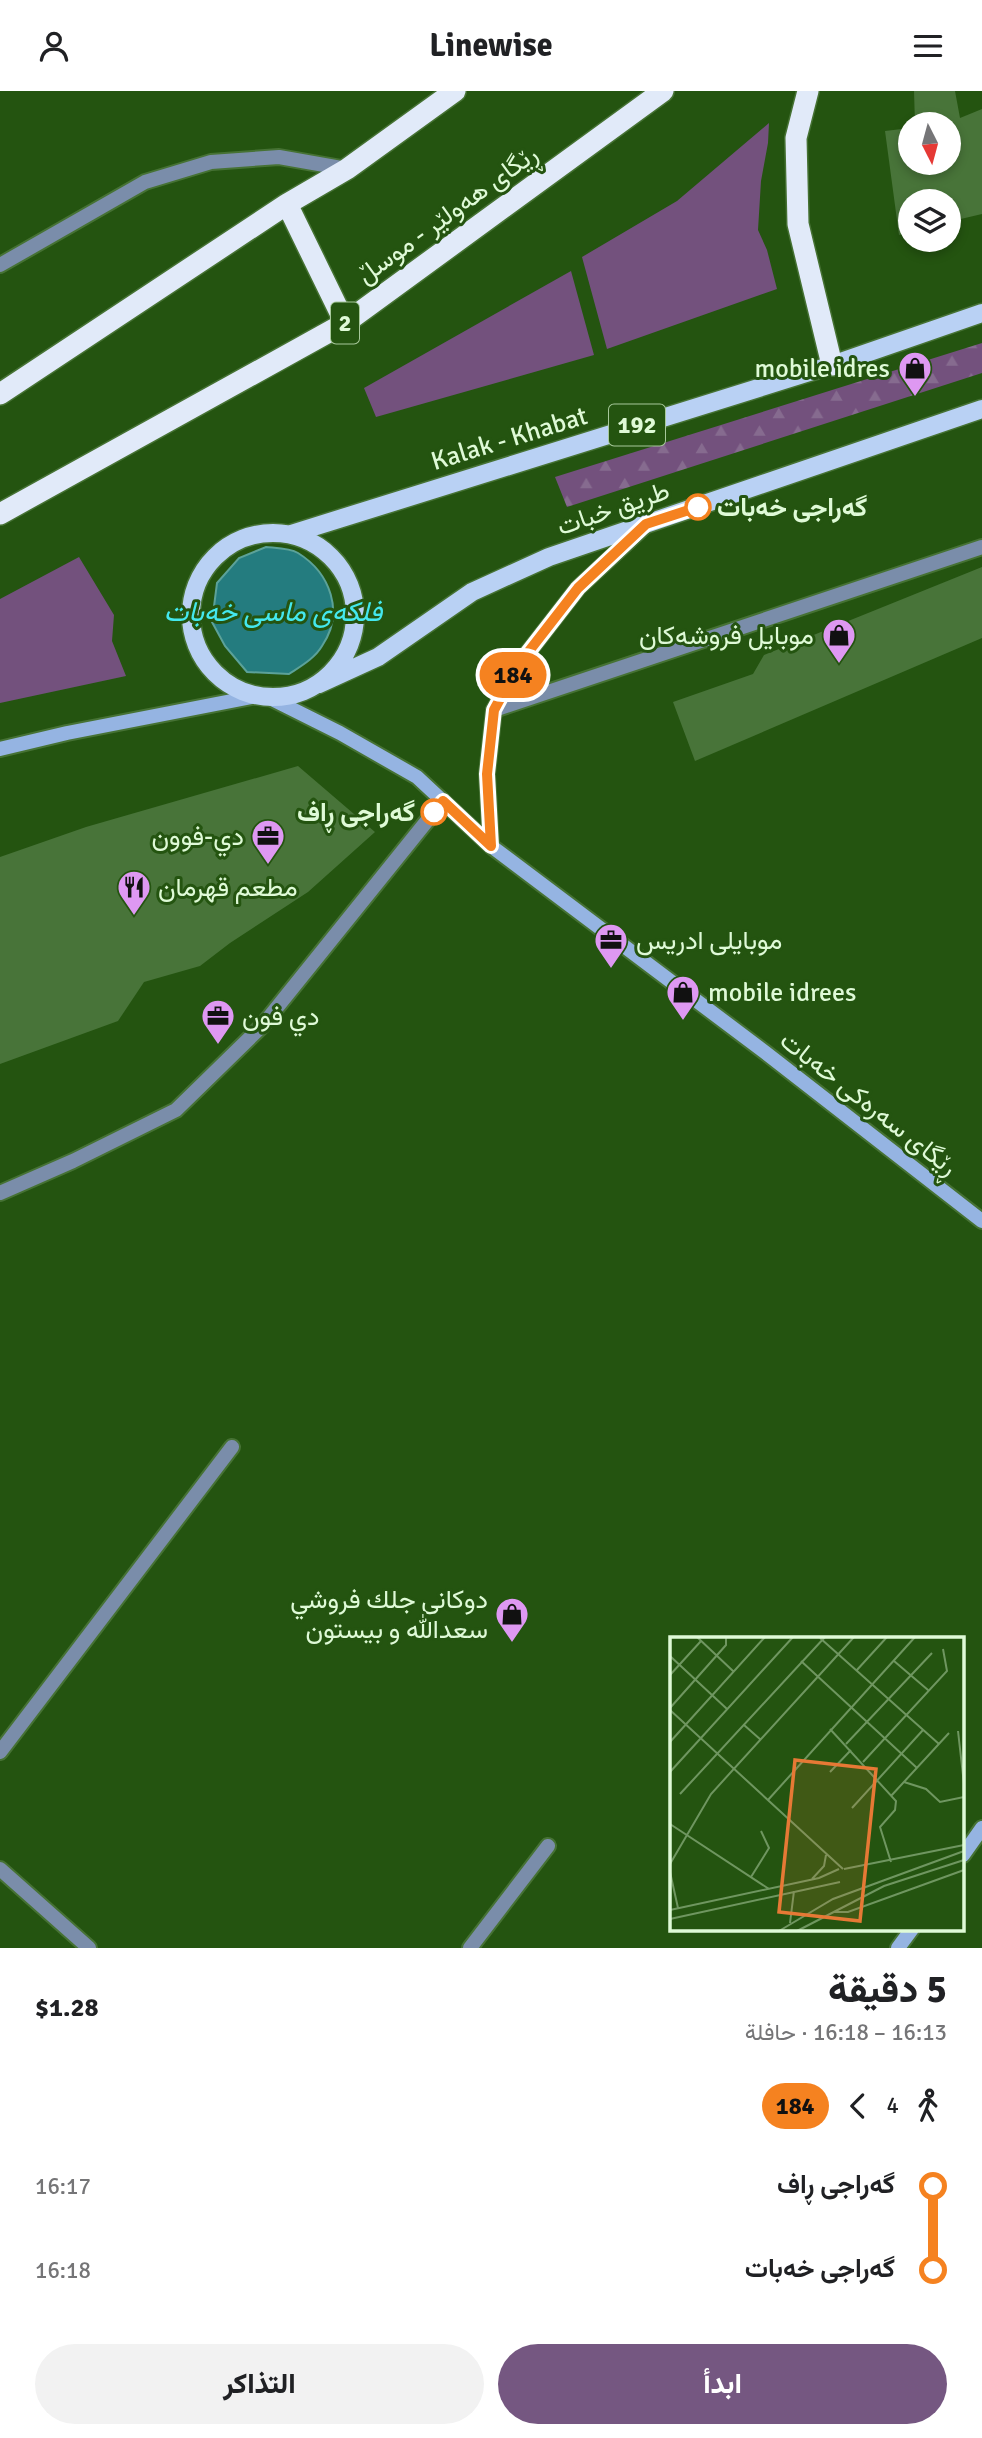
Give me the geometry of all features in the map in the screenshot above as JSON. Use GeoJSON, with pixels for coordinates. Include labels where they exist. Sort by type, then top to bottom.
{"type":"FeatureCollection","features":[{"type":"Feature","properties":{"kind":"highway"},"geometry":{"type":"LineString","coordinates":[[0,394],[287,204],[347,169],[455,91]]}},
{"type":"Feature","properties":{"kind":"highway","name":"ڕێگای هەولێر - موسڵ"},"geometry":{"type":"LineString","coordinates":[[0,514],[345,323],[663,91]]}},
{"type":"Feature","properties":{"kind":"highway"},"geometry":{"type":"LineString","coordinates":[[808,91],[796,138],[798,224],[832,365]]}},
{"type":"Feature","properties":{"kind":"highway"},"geometry":{"type":"LineString","coordinates":[[287,204],[345,323]]}},
{"type":"Feature","properties":{"kind":"main road","name":"Kalak - Khabat"},"geometry":{"type":"LineString","coordinates":[[291,534],[832,365],[982,313]]}},
{"type":"Feature","properties":{"kind":"main road","name":"طريق خبات"},"geometry":{"type":"LineString","coordinates":[[319,684],[378,657],[472,592],[549,557],[982,409]]}},
{"type":"Feature","properties":{"kind":"main road"},"geometry":{"type":"LineString","coordinates":[[270,532],[291,534],[312,541],[329,554],[343,570],[352,590],[356,611],[354,632],[347,652],[335,670],[319,684],[286,697],[262,697],[236,689],[218,677],[204,661],[195,641],[190,619],[192,599],[206,569],[228,545],[248,536],[270,532]]}},
{"type":"Feature","properties":{"kind":"street"},"geometry":{"type":"LineString","coordinates":[[0,265],[145,182],[211,162],[279,157],[347,169]]}},
{"type":"Feature","properties":{"kind":"street"},"geometry":{"type":"LineString","coordinates":[[491,846],[487,774],[494,710],[519,664],[578,588],[646,524]]}},
{"type":"Feature","properties":{"kind":"street"},"geometry":{"type":"LineString","coordinates":[[494,710],[982,547]]}},
{"type":"Feature","properties":{"kind":"street"},"geometry":{"type":"LineString","coordinates":[[0,749],[67,733],[262,697]]}},
{"type":"Feature","properties":{"kind":"street","name":"ڕێگای سەرەکی خەبات"},"geometry":{"type":"LineString","coordinates":[[262,697],[340,733],[417,777],[491,846],[766,1053],[982,1221]]}},
{"type":"Feature","properties":{"kind":"street"},"geometry":{"type":"LineString","coordinates":[[0,1193],[73,1161],[176,1110],[262,1027],[443,801]]}},
{"type":"Feature","properties":{"kind":"street"},"geometry":{"type":"LineString","coordinates":[[0,1752],[232,1447]]}},
{"type":"Feature","properties":{"kind":"street"},"geometry":{"type":"LineString","coordinates":[[964,1854],[982,1828]]}},
{"type":"Feature","properties":{"kind":"street"},"geometry":{"type":"LineString","coordinates":[[470,1948],[548,1846]]}},
{"type":"Feature","properties":{"kind":"street"},"geometry":{"type":"LineString","coordinates":[[0,1869],[89,1948]]}},
{"type":"Feature","properties":{"kind":"street"},"geometry":{"type":"LineString","coordinates":[[898,1948],[911,1931]]}},
{"type":"Feature","properties":{"kind":"green space"},"geometry":{"type":"Polygon","coordinates":[[[769,123],[758,230],[767,250],[777,289],[607,349],[582,257],[677,201],[769,123]]]}},
{"type":"Feature","properties":{"kind":"green space"},"geometry":{"type":"Polygon","coordinates":[[[571,271],[594,355],[376,417],[364,388],[571,271]]]}},
{"type":"Feature","properties":{"kind":"green space"},"geometry":{"type":"Polygon","coordinates":[[[982,343],[982,373],[567,507],[555,477],[982,343]]]}},
{"type":"Feature","properties":{"kind":"green space"},"geometry":{"type":"Polygon","coordinates":[[[79,557],[114,615],[112,641],[126,676],[0,703],[0,599],[79,557]]]}},
{"type":"Feature","properties":{"kind":"water","name":"فلکەی ماسی خەبات"},"geometry":{"type":"Polygon","coordinates":[[[266,547],[295,551],[309,561],[326,582],[331,594],[333,607],[329,633],[312,658],[289,674],[247,672],[225,646],[212,622],[217,583],[239,558],[266,547]]]}},
{"type":"Feature","properties":{"kind":"building"},"geometry":{"type":"Polygon","coordinates":[[[914,91],[955,91],[959,112],[915,112],[914,91]]]}},
{"type":"Feature","properties":{"kind":"building"},"geometry":{"type":"Polygon","coordinates":[[[982,109],[982,214],[961,219],[961,189],[898,189],[898,228],[885,131],[898,129],[898,175],[961,175],[961,118],[982,109]]]}},
{"type":"Feature","properties":{"kind":"building","name":"موبایل فروشەکان"},"geometry":{"type":"Polygon","coordinates":[[[982,567],[982,638],[695,761],[673,702],[753,674],[764,655],[982,567]]]}},
{"type":"Feature","properties":{"kind":"building","name":"مطعم قهرمان"},"geometry":{"type":"Polygon","coordinates":[[[298,766],[375,832],[308,892],[200,966],[144,982],[118,1021],[0,1064],[0,857],[86,827],[298,766]]]}},
{"type":"Feature","properties":{"kind":"bus line","name":"184"},"geometry":{"type":"LineString","coordinates":[[434,812],[443,801],[491,846],[487,774],[494,710],[519,664],[578,588],[646,524],[698,507]]}},
{"type":"Feature","properties":{"kind":"place","name":"mobile idres"},"geometry":{"type":"Point","coordinates":[915,398]}},
{"type":"Feature","properties":{"kind":"place","name":"گەراجی خەبات"},"geometry":{"type":"Point","coordinates":[698,507]}},
{"type":"Feature","properties":{"kind":"place","name":"موبایل فروشەکان"},"geometry":{"type":"Point","coordinates":[839,665]}},
{"type":"Feature","properties":{"kind":"place","name":"گەراجی ڕاف"},"geometry":{"type":"Point","coordinates":[434,812]}},
{"type":"Feature","properties":{"kind":"place","name":"دي-فوون"},"geometry":{"type":"Point","coordinates":[268,866]}},
{"type":"Feature","properties":{"kind":"place","name":"مطعم قهرمان"},"geometry":{"type":"Point","coordinates":[134,917]}},
{"type":"Feature","properties":{"kind":"place","name":"موبايلى ادريس"},"geometry":{"type":"Point","coordinates":[611,970]}},
{"type":"Feature","properties":{"kind":"place","name":"mobile idrees"},"geometry":{"type":"Point","coordinates":[683,1022]}},
{"type":"Feature","properties":{"kind":"place","name":"دي فون"},"geometry":{"type":"Point","coordinates":[218,1046]}},
{"type":"Feature","properties":{"kind":"place","name":"دوكانى جلك فروشي سعدالله و بيستون"},"geometry":{"type":"Point","coordinates":[512,1644]}}]}
